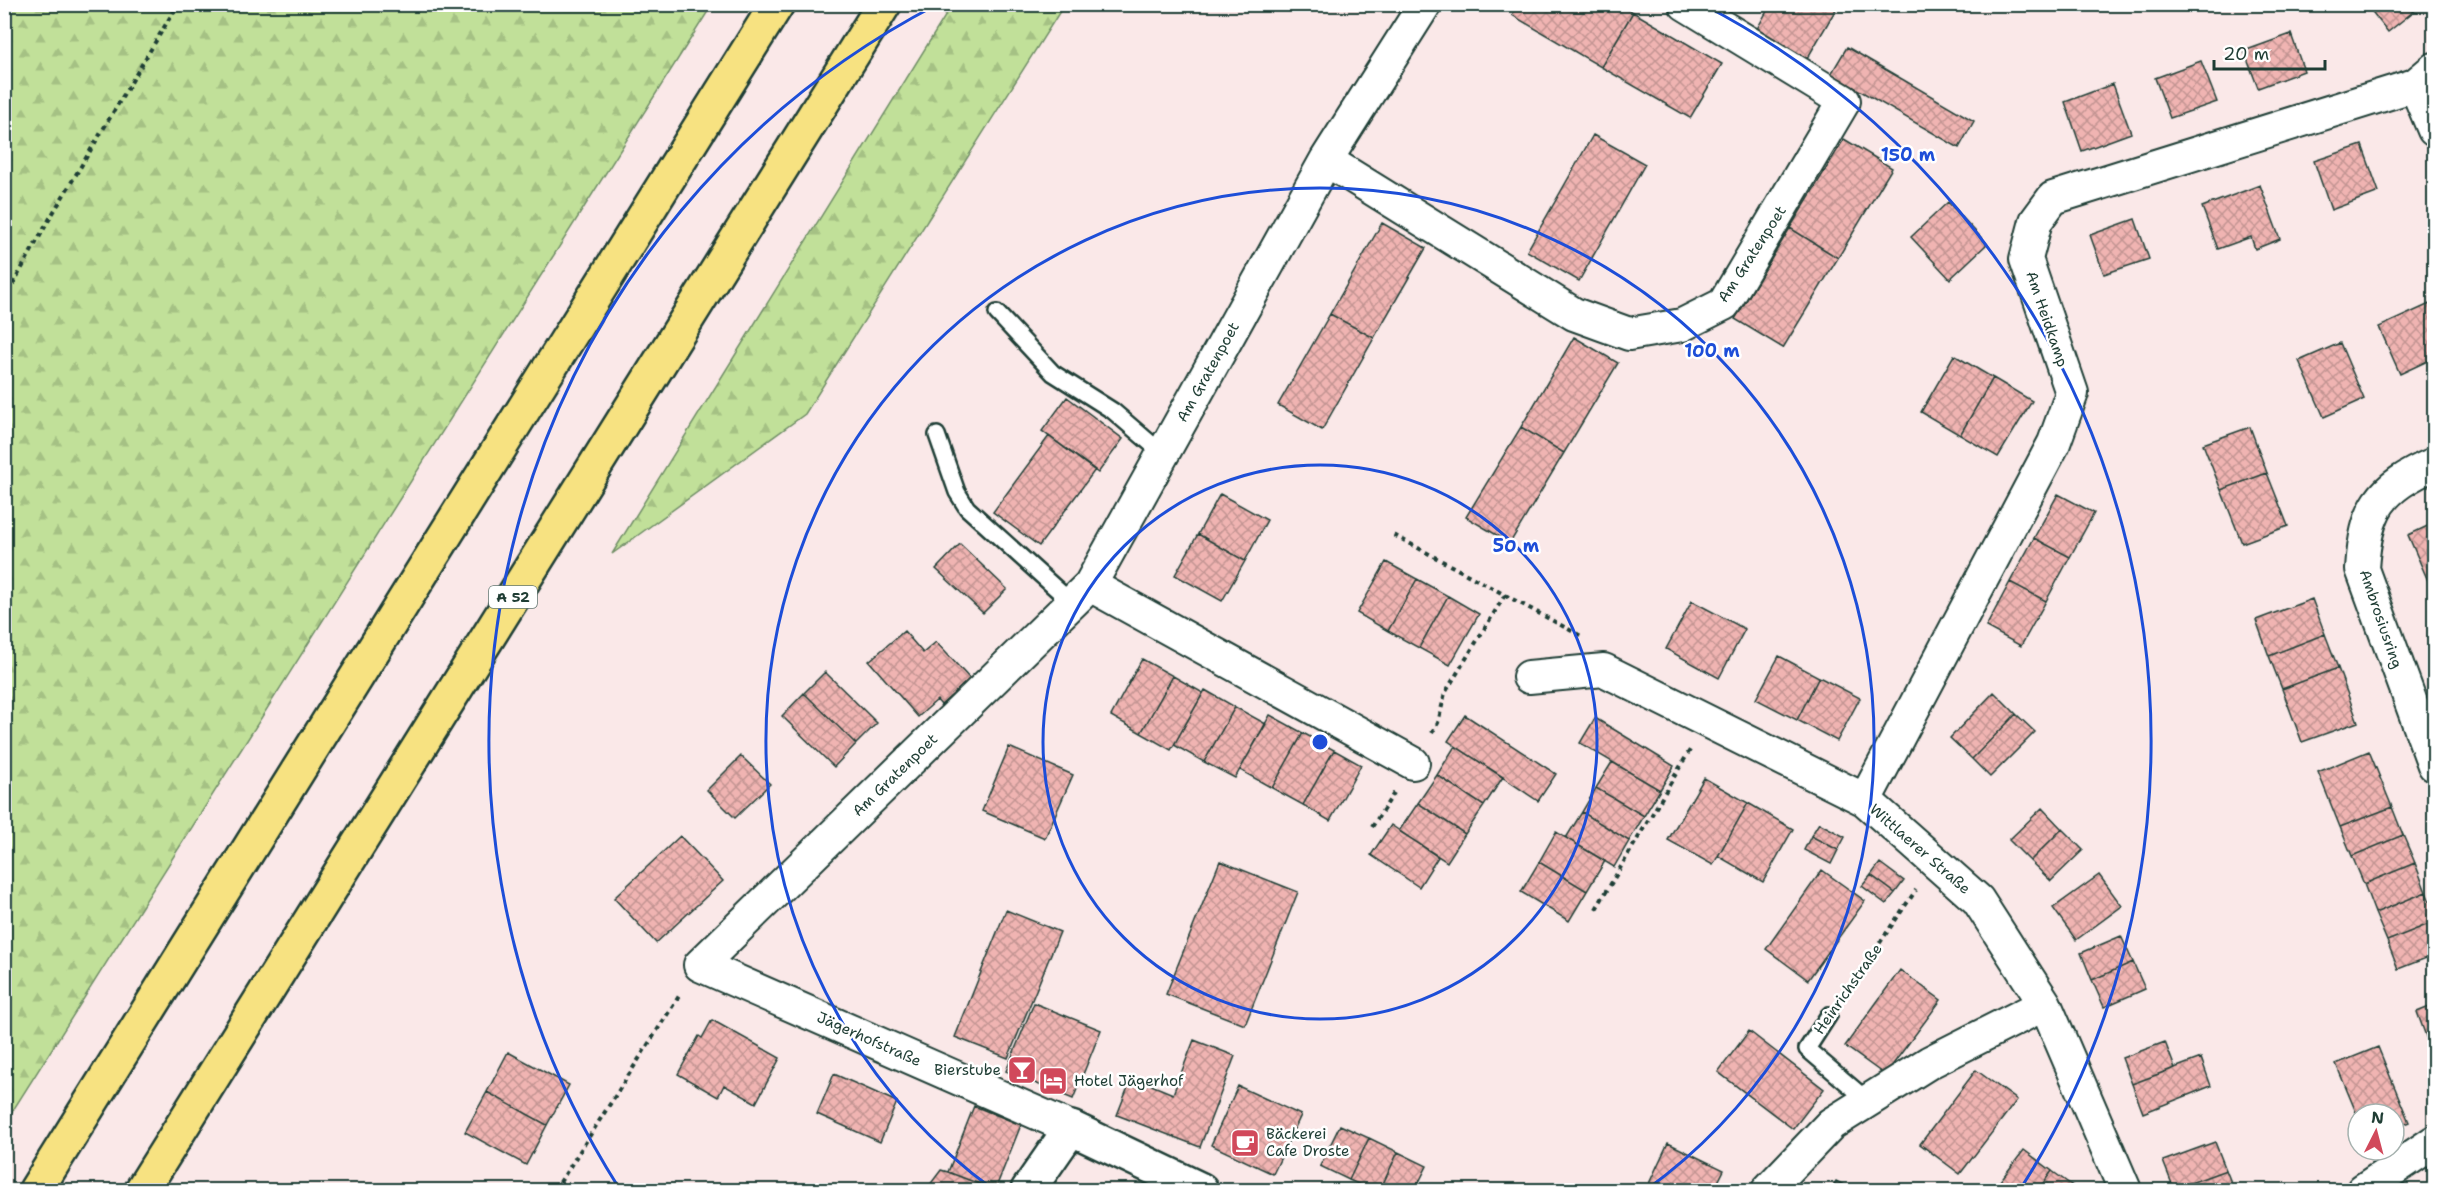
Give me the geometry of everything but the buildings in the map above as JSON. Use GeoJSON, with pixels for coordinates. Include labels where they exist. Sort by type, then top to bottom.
{"type":"FeatureCollection","features":[{"type":"Feature","properties":{"kind":"highway"},"geometry":{"type":"LineString","coordinates":[[36,1191],[777,4]]}},
{"type":"Feature","properties":{"kind":"highway","name":"A 52"},"geometry":{"type":"LineString","coordinates":[[142,1191],[884,4]]}},
{"type":"Feature","properties":{"kind":"street","name":"Am Gratenpoet"},"geometry":{"type":"LineString","coordinates":[[700,964],[1081,594],[1163,454],[1326,160],[1425,4]]}},
{"type":"Feature","properties":{"kind":"street","name":"Am Gratenpoet"},"geometry":{"type":"LineString","coordinates":[[1326,160],[1574,314],[1629,334],[1682,325],[1724,304],[1844,101],[1685,4]]}},
{"type":"Feature","properties":{"kind":"street"},"geometry":{"type":"LineString","coordinates":[[2425,77],[2434,130]]}},
{"type":"Feature","properties":{"kind":"street","name":"Am Heidkamp"},"geometry":{"type":"LineString","coordinates":[[1864,800],[2054,444],[2072,393],[2026,259],[2036,221],[2053,198],[2425,77]]}},
{"type":"Feature","properties":{"kind":"street","name":"Ambrosiusring"},"geometry":{"type":"LineString","coordinates":[[2434,464],[2403,478],[2373,509],[2364,538],[2362,569],[2434,765]]}},
{"type":"Feature","properties":{"kind":"street"},"geometry":{"type":"LineString","coordinates":[[1081,594],[1413,763]]}},
{"type":"Feature","properties":{"kind":"street"},"geometry":{"type":"LineString","coordinates":[[1529,677],[1604,670]]}},
{"type":"Feature","properties":{"kind":"street","name":"Wittlaerer Straße"},"geometry":{"type":"LineString","coordinates":[[1604,670],[1864,800],[1978,900],[2045,1004],[2125,1191]]}},
{"type":"Feature","properties":{"kind":"street","name":"Jägerhofstraße"},"geometry":{"type":"LineString","coordinates":[[700,964],[1071,1128],[1201,1191]]}},
{"type":"Feature","properties":{"kind":"street"},"geometry":{"type":"LineString","coordinates":[[1768,1191],[1831,1124],[1930,1062],[2045,1004]]}},
{"type":"Feature","properties":{"kind":"street"},"geometry":{"type":"LineString","coordinates":[[1028,1191],[1071,1128]]}},
{"type":"Feature","properties":{"kind":"street"},"geometry":{"type":"LineString","coordinates":[[2363,1191],[2434,1142]]}},
{"type":"Feature","properties":{"kind":"lane"},"geometry":{"type":"LineString","coordinates":[[997,312],[1053,373],[1113,411],[1163,454]]}},
{"type":"Feature","properties":{"kind":"lane"},"geometry":{"type":"LineString","coordinates":[[937,435],[957,492],[966,508],[1081,594]]}},
{"type":"Feature","properties":{"kind":"lane","name":"Heinrichstraße"},"geometry":{"type":"LineString","coordinates":[[1830,1015],[1807,1049],[1868,1101]]}},
{"type":"Feature","properties":{"kind":"path"},"geometry":{"type":"LineString","coordinates":[[4,300],[50,218],[178,4]]}},
{"type":"Feature","properties":{"kind":"path"},"geometry":{"type":"LineString","coordinates":[[1394,535],[1606,649],[1604,670]]}},
{"type":"Feature","properties":{"kind":"path"},"geometry":{"type":"LineString","coordinates":[[1372,827],[1438,723],[1445,693],[1505,595]]}},
{"type":"Feature","properties":{"kind":"path"},"geometry":{"type":"LineString","coordinates":[[1596,909],[1707,721]]}},
{"type":"Feature","properties":{"kind":"path","name":"Heinrichstraße"},"geometry":{"type":"LineString","coordinates":[[1830,1015],[1935,862]]}},
{"type":"Feature","properties":{"kind":"path"},"geometry":{"type":"LineString","coordinates":[[555,1191],[700,964]]}},
{"type":"Feature","properties":{"kind":"green space"},"geometry":{"type":"Polygon","coordinates":[[[4,5],[712,5],[5,1123],[4,5]]]}},
{"type":"Feature","properties":{"kind":"green space"},"geometry":{"type":"Polygon","coordinates":[[[952,5],[1064,5],[805,414],[612,554],[952,5]]]}},
{"type":"Feature","properties":{"kind":"place","name":"Bierstube"},"geometry":{"type":"Point","coordinates":[1022,1070]}},
{"type":"Feature","properties":{"kind":"place","name":"Hotel Jägerhof"},"geometry":{"type":"Point","coordinates":[1053,1081]}},
{"type":"Feature","properties":{"kind":"place","name":"Bäckerei Cafe Droste"},"geometry":{"type":"Point","coordinates":[1245,1143]}}]}
